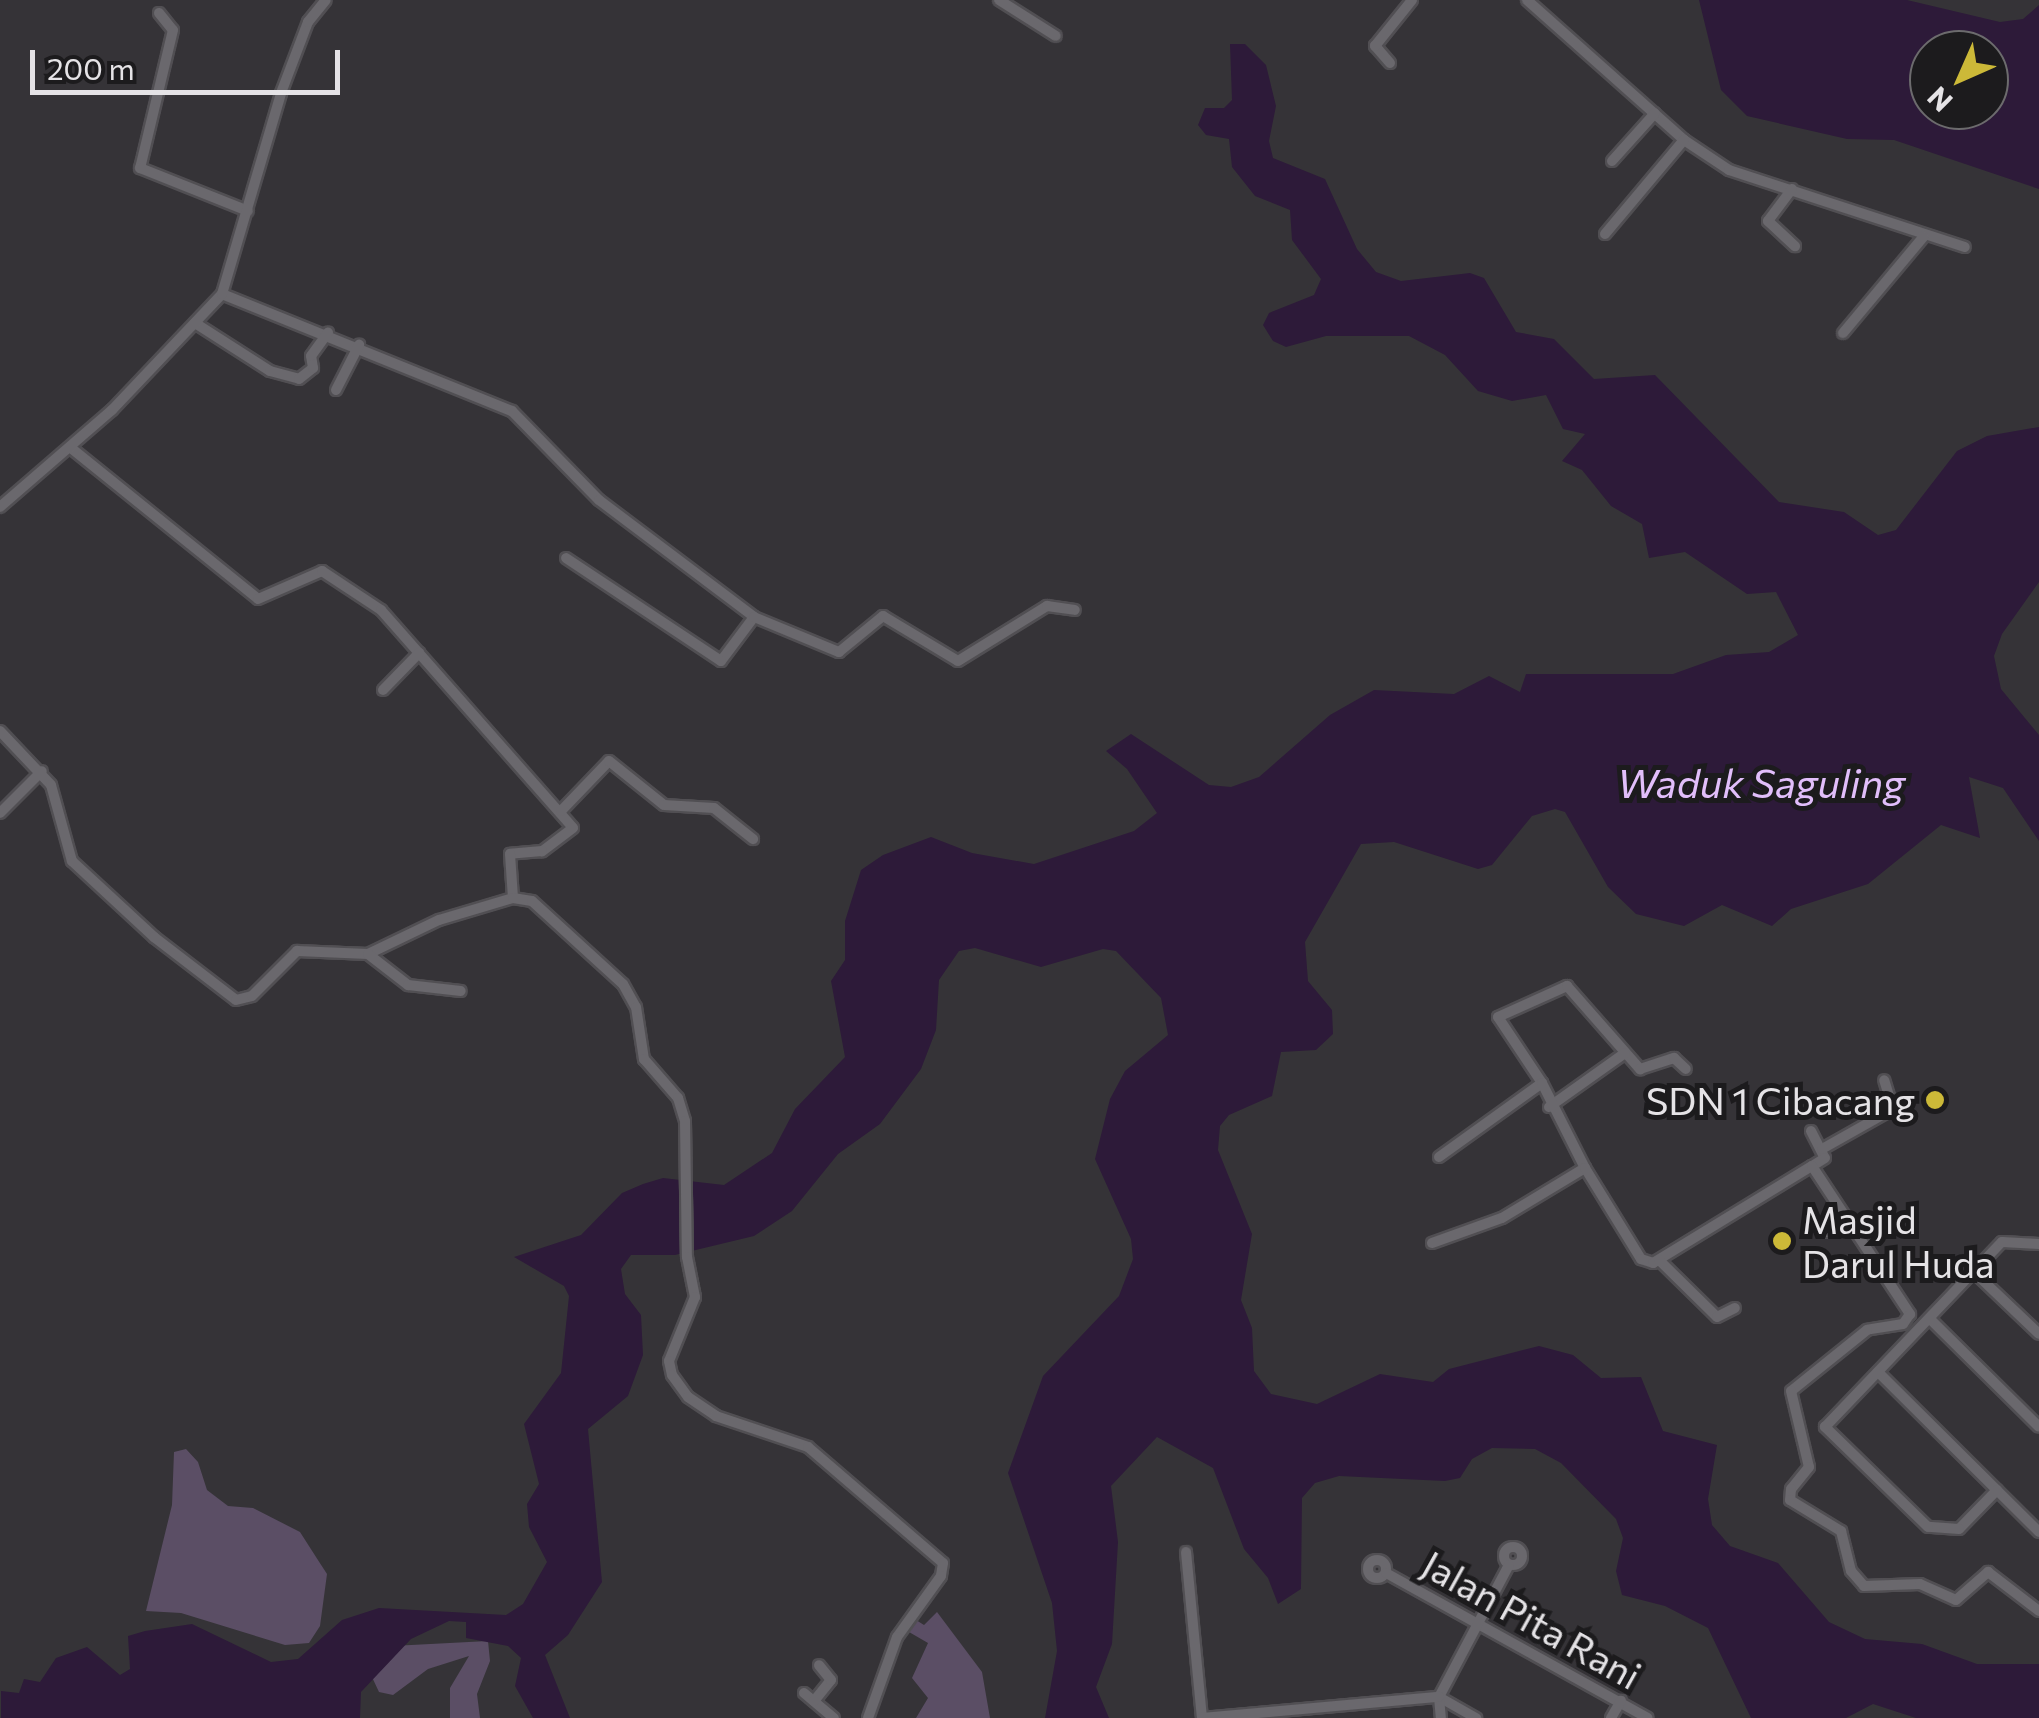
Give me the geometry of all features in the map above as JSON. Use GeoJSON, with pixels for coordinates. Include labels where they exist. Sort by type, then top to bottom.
{"type":"FeatureCollection","features":[{"type":"Feature","properties":{"kind":"street"},"geometry":{"type":"LineString","coordinates":[[0,507],[71,448],[222,294],[293,59],[326,0]]}},
{"type":"Feature","properties":{"kind":"street"},"geometry":{"type":"LineString","coordinates":[[998,0],[1056,36]]}},
{"type":"Feature","properties":{"kind":"street"},"geometry":{"type":"LineString","coordinates":[[1390,63],[1375,46],[1412,0]]}},
{"type":"Feature","properties":{"kind":"street"},"geometry":{"type":"LineString","coordinates":[[1526,0],[1684,140],[1729,170],[1965,248]]}},
{"type":"Feature","properties":{"kind":"street"},"geometry":{"type":"LineString","coordinates":[[160,13],[173,30],[140,168],[248,211]]}},
{"type":"Feature","properties":{"kind":"street"},"geometry":{"type":"LineString","coordinates":[[1612,160],[1655,113]]}},
{"type":"Feature","properties":{"kind":"street"},"geometry":{"type":"LineString","coordinates":[[1606,234],[1620,208],[1684,140]]}},
{"type":"Feature","properties":{"kind":"street"},"geometry":{"type":"LineString","coordinates":[[1792,190],[1768,221],[1795,246]]}},
{"type":"Feature","properties":{"kind":"street"},"geometry":{"type":"LineString","coordinates":[[1843,333],[1924,236]]}},
{"type":"Feature","properties":{"kind":"street"},"geometry":{"type":"LineString","coordinates":[[222,294],[359,345],[512,411],[599,500],[754,618],[838,652],[882,616],[958,661],[1046,606],[1075,610]]}},
{"type":"Feature","properties":{"kind":"street"},"geometry":{"type":"LineString","coordinates":[[195,323],[270,372],[299,379],[313,368],[312,353],[328,333]]}},
{"type":"Feature","properties":{"kind":"street"},"geometry":{"type":"LineString","coordinates":[[336,390],[359,345]]}},
{"type":"Feature","properties":{"kind":"street"},"geometry":{"type":"LineString","coordinates":[[71,448],[246,592],[265,598],[292,581],[322,572],[380,610],[573,828],[542,851],[509,856],[513,898]]}},
{"type":"Feature","properties":{"kind":"street"},"geometry":{"type":"LineString","coordinates":[[566,558],[719,660],[754,618]]}},
{"type":"Feature","properties":{"kind":"street"},"geometry":{"type":"LineString","coordinates":[[384,690],[419,652]]}},
{"type":"Feature","properties":{"kind":"street"},"geometry":{"type":"LineString","coordinates":[[0,731],[42,772],[57,801],[72,861],[229,996],[252,996],[297,951],[368,954],[439,920],[513,898],[542,909],[632,996],[644,1058],[678,1098],[685,1121],[687,1257],[695,1297],[669,1361],[680,1388],[716,1416],[808,1448],[942,1563],[942,1576],[897,1637],[868,1718]]}},
{"type":"Feature","properties":{"kind":"street"},"geometry":{"type":"LineString","coordinates":[[561,811],[610,761],[664,805],[714,808],[754,839]]}},
{"type":"Feature","properties":{"kind":"street"},"geometry":{"type":"LineString","coordinates":[[0,812],[42,772]]}},
{"type":"Feature","properties":{"kind":"street"},"geometry":{"type":"LineString","coordinates":[[368,954],[408,985],[461,990]]}},
{"type":"Feature","properties":{"kind":"street"},"geometry":{"type":"LineString","coordinates":[[1686,1069],[1674,1058],[1644,1071],[1572,988],[1563,987],[1498,1017],[1542,1083],[1549,1108],[1641,1259],[1659,1260],[1825,1158],[1812,1130]]}},
{"type":"Feature","properties":{"kind":"street"},"geometry":{"type":"LineString","coordinates":[[1549,1108],[1625,1053]]}},
{"type":"Feature","properties":{"kind":"street"},"geometry":{"type":"LineString","coordinates":[[1822,1149],[1896,1106],[1884,1080]]}},
{"type":"Feature","properties":{"kind":"street"},"geometry":{"type":"LineString","coordinates":[[1439,1157],[1492,1125],[1542,1083]]}},
{"type":"Feature","properties":{"kind":"street"},"geometry":{"type":"LineString","coordinates":[[1812,1166],[1910,1317],[1867,1330],[1790,1390],[1809,1466],[1791,1489],[1790,1500],[1842,1531],[1851,1571],[1864,1586],[1920,1584],[1956,1600],[1988,1572],[2039,1611]]}},
{"type":"Feature","properties":{"kind":"street"},"geometry":{"type":"LineString","coordinates":[[1432,1243],[1502,1218],[1585,1168]]}},
{"type":"Feature","properties":{"kind":"street"},"geometry":{"type":"LineString","coordinates":[[1827,1232],[1844,1219]]}},
{"type":"Feature","properties":{"kind":"street"},"geometry":{"type":"LineString","coordinates":[[1997,1490],[1959,1529],[1928,1527],[1825,1427],[2002,1242],[2039,1244]]}},
{"type":"Feature","properties":{"kind":"street"},"geometry":{"type":"LineString","coordinates":[[1659,1260],[1717,1317],[1734,1308]]}},
{"type":"Feature","properties":{"kind":"street"},"geometry":{"type":"LineString","coordinates":[[1975,1273],[2039,1334]]}},
{"type":"Feature","properties":{"kind":"street"},"geometry":{"type":"LineString","coordinates":[[1930,1318],[2039,1426]]}},
{"type":"Feature","properties":{"kind":"street"},"geometry":{"type":"LineString","coordinates":[[1878,1372],[2039,1532]]}},
{"type":"Feature","properties":{"kind":"street"},"geometry":{"type":"LineString","coordinates":[[1186,1552],[1202,1718],[1289,1714],[1439,1697],[1476,1718]]}},
{"type":"Feature","properties":{"kind":"street"},"geometry":{"type":"LineString","coordinates":[[1441,1718],[1439,1697],[1509,1565]]}},
{"type":"Feature","properties":{"kind":"street","name":"Jalan Pita Rani"},"geometry":{"type":"LineString","coordinates":[[1386,1573],[1648,1718]]}},
{"type":"Feature","properties":{"kind":"street"},"geometry":{"type":"LineString","coordinates":[[814,1701],[831,1680],[818,1665]]}},
{"type":"Feature","properties":{"kind":"street"},"geometry":{"type":"LineString","coordinates":[[804,1693],[834,1718]]}},
{"type":"Feature","properties":{"kind":"street"},"geometry":{"type":"LineString","coordinates":[[1611,1718],[1621,1702]]}},
{"type":"Feature","properties":{"kind":"street"},"geometry":{"type":"LineString","coordinates":[[1362,1704],[1363,1718]]}},
{"type":"Feature","properties":{"kind":"shaded area"},"geometry":{"type":"Polygon","coordinates":[[[186,1449],[198,1462],[207,1490],[228,1506],[253,1508],[300,1532],[327,1574],[320,1626],[309,1643],[285,1645],[181,1613],[146,1611],[172,1505],[174,1452],[186,1449]]]}},
{"type":"Feature","properties":{"kind":"shaded area"},"geometry":{"type":"Polygon","coordinates":[[[937,1612],[982,1672],[990,1718],[916,1718],[928,1698],[912,1678],[928,1643],[909,1632],[916,1620],[924,1625],[937,1612]]]}},
{"type":"Feature","properties":{"kind":"shaded area"},"geometry":{"type":"Polygon","coordinates":[[[488,1641],[490,1661],[477,1694],[480,1718],[450,1718],[450,1688],[469,1656],[428,1669],[393,1695],[379,1692],[371,1675],[392,1646],[488,1641]]]}},
{"type":"Feature","properties":{"kind":"water"},"geometry":{"type":"Polygon","coordinates":[[[1699,0],[1907,0],[2000,22],[2023,19],[2039,5],[2039,189],[1894,140],[1847,139],[1747,116],[1721,90],[1699,0]]]}},
{"type":"Feature","properties":{"kind":"water","name":"Waduk Saguling"},"geometry":{"type":"Polygon","coordinates":[[[1230,44],[1245,44],[1266,65],[1276,106],[1269,141],[1273,158],[1325,179],[1357,249],[1376,272],[1401,281],[1470,273],[1484,278],[1516,332],[1554,339],[1594,379],[1655,375],[1779,502],[1844,512],[1878,535],[1896,530],[1957,451],[1987,436],[2039,427],[2039,582],[2002,634],[1994,656],[2001,689],[2039,735],[2039,841],[2003,788],[1969,777],[1980,838],[1941,825],[1868,884],[1791,909],[1772,926],[1722,905],[1684,926],[1636,914],[1608,887],[1565,812],[1555,809],[1532,816],[1492,865],[1478,869],[1394,842],[1361,844],[1305,942],[1308,981],[1332,1010],[1333,1034],[1316,1050],[1281,1052],[1272,1096],[1229,1115],[1220,1126],[1218,1150],[1252,1234],[1241,1300],[1252,1328],[1254,1371],[1271,1394],[1317,1404],[1380,1374],[1433,1382],[1449,1369],[1539,1346],[1573,1355],[1601,1378],[1641,1377],[1663,1431],[1717,1445],[1708,1499],[1712,1525],[1730,1546],[1778,1563],[1829,1622],[1865,1639],[1922,1644],[1977,1664],[2039,1664],[2039,1718],[1916,1718],[1873,1704],[1846,1718],[1751,1718],[1708,1628],[1665,1606],[1622,1595],[1616,1571],[1623,1538],[1616,1519],[1561,1463],[1535,1449],[1492,1448],[1472,1459],[1460,1478],[1445,1481],[1339,1476],[1315,1483],[1302,1498],[1301,1589],[1278,1604],[1268,1578],[1244,1549],[1213,1468],[1157,1437],[1111,1486],[1118,1542],[1112,1644],[1096,1687],[1109,1718],[1045,1718],[1057,1651],[1052,1603],[1008,1473],[1043,1376],[1119,1296],[1133,1259],[1131,1239],[1095,1159],[1110,1099],[1125,1071],[1168,1035],[1161,998],[1116,951],[1103,949],[1041,967],[975,948],[959,951],[939,980],[936,1030],[921,1069],[880,1124],[838,1154],[792,1211],[754,1236],[675,1255],[631,1255],[621,1269],[625,1294],[641,1315],[643,1355],[628,1396],[588,1429],[602,1582],[568,1635],[545,1655],[570,1718],[533,1718],[515,1686],[521,1658],[508,1646],[466,1638],[466,1622],[449,1621],[411,1639],[361,1692],[360,1718],[1,1718],[1,1691],[19,1693],[24,1679],[40,1682],[56,1658],[87,1647],[120,1675],[130,1669],[128,1636],[145,1631],[192,1624],[271,1662],[298,1659],[342,1620],[379,1608],[506,1615],[523,1604],[547,1562],[529,1527],[527,1504],[539,1484],[524,1424],[561,1373],[569,1296],[564,1286],[514,1257],[581,1235],[622,1193],[643,1184],[663,1178],[724,1185],[772,1153],[795,1109],[845,1057],[831,981],[845,960],[845,921],[861,870],[883,855],[931,837],[972,853],[1034,864],[1134,831],[1157,813],[1127,769],[1106,751],[1131,734],[1209,785],[1231,787],[1259,777],[1330,715],[1374,690],[1454,694],[1489,676],[1520,692],[1526,674],[1673,674],[1726,655],[1769,652],[1798,635],[1776,592],[1747,594],[1685,552],[1649,558],[1642,524],[1611,506],[1582,470],[1562,461],[1585,434],[1563,429],[1546,395],[1512,401],[1478,391],[1445,355],[1409,336],[1326,336],[1286,347],[1273,341],[1263,325],[1269,313],[1314,295],[1321,279],[1292,240],[1290,210],[1255,196],[1232,167],[1229,139],[1206,135],[1198,125],[1205,108],[1224,108],[1232,100],[1230,44]]]}},
{"type":"Feature","properties":{"kind":"place","name":"SDN 1 Cibacang"},"geometry":{"type":"Point","coordinates":[1935,1100]}},
{"type":"Feature","properties":{"kind":"place","name":"Masjid Darul Huda"},"geometry":{"type":"Point","coordinates":[1782,1241]}}]}
